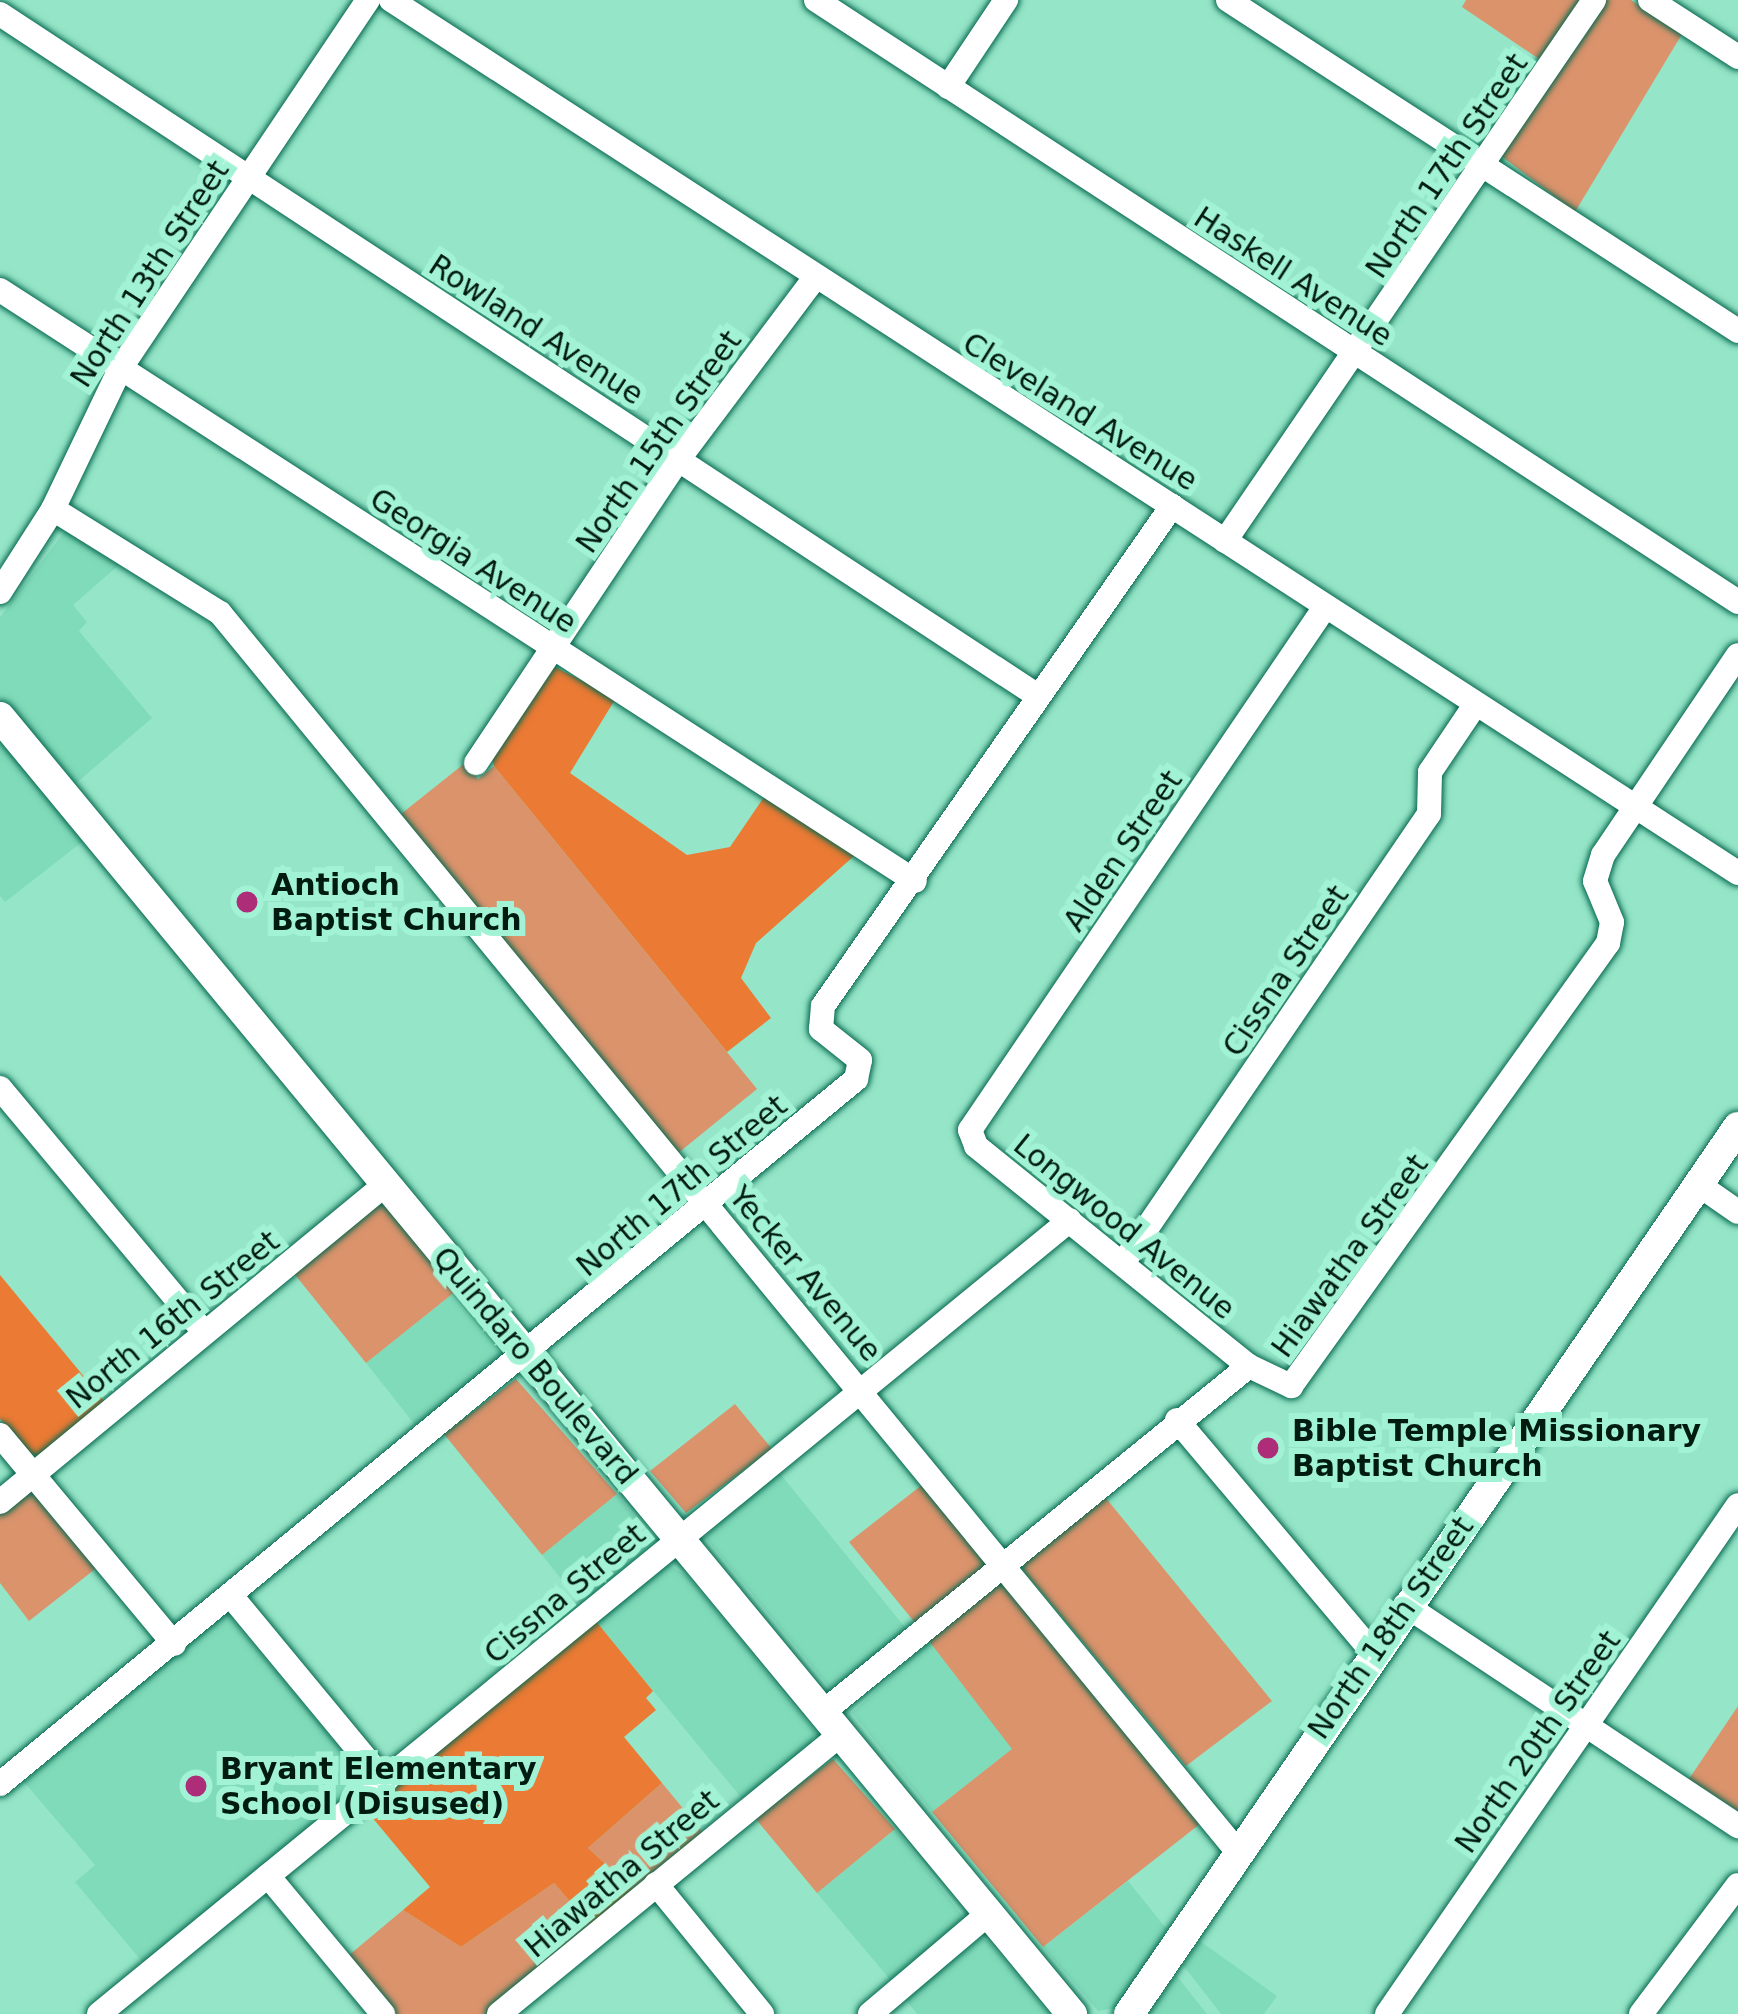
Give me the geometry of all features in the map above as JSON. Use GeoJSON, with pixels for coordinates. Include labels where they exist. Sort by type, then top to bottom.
{"type":"FeatureCollection","features":[{"type":"Feature","properties":{"kind":"main road","name":"Quindaro Boulevard"},"geometry":{"type":"LineString","coordinates":[[0,717],[1072,2014]]}},
{"type":"Feature","properties":{"kind":"main road","name":"North 18th Street"},"geometry":{"type":"LineString","coordinates":[[1130,2014],[1372,1653],[1738,1126]]}},
{"type":"Feature","properties":{"kind":"street","name":"North 13th Street"},"geometry":{"type":"LineString","coordinates":[[0,592],[53,509],[120,369],[368,0]]}},
{"type":"Feature","properties":{"kind":"street","name":"Cleveland Avenue"},"geometry":{"type":"LineString","coordinates":[[391,0],[814,279],[1738,873]]}},
{"type":"Feature","properties":{"kind":"street","name":"Haskell Avenue"},"geometry":{"type":"LineString","coordinates":[[816,0],[1738,602]]}},
{"type":"Feature","properties":{"kind":"street"},"geometry":{"type":"LineString","coordinates":[[948,87],[1006,0]]}},
{"type":"Feature","properties":{"kind":"street"},"geometry":{"type":"LineString","coordinates":[[1228,0],[1738,331]]}},
{"type":"Feature","properties":{"kind":"street","name":"North 17th Street"},"geometry":{"type":"LineString","coordinates":[[1225,542],[1594,0]]}},
{"type":"Feature","properties":{"kind":"street"},"geometry":{"type":"LineString","coordinates":[[1650,0],[1738,57]]}},
{"type":"Feature","properties":{"kind":"street","name":"Rowland Avenue"},"geometry":{"type":"LineString","coordinates":[[0,14],[1038,696]]}},
{"type":"Feature","properties":{"kind":"street","name":"North 15th Street"},"geometry":{"type":"LineString","coordinates":[[476,763],[678,460],[814,279]]}},
{"type":"Feature","properties":{"kind":"street","name":"Georgia Avenue"},"geometry":{"type":"LineString","coordinates":[[0,290],[915,881]]}},
{"type":"Feature","properties":{"kind":"street","name":"North 17th Street"},"geometry":{"type":"LineString","coordinates":[[0,1784],[526,1355],[862,1070],[819,1018],[1172,506]]}},
{"type":"Feature","properties":{"kind":"street","name":"Yecker Avenue"},"geometry":{"type":"LineString","coordinates":[[53,509],[220,613],[1006,1564],[1237,1851]]}},
{"type":"Feature","properties":{"kind":"street","name":"Alden Street"},"geometry":{"type":"LineString","coordinates":[[970,1130],[1325,607]]}},
{"type":"Feature","properties":{"kind":"street","name":"Hiawatha Street"},"geometry":{"type":"LineString","coordinates":[[499,2014],[656,1885],[1006,1564],[1177,1420],[1249,1366],[1278,1384],[1304,1377],[1608,943],[1612,922],[1595,881],[1635,806],[1738,655]]}},
{"type":"Feature","properties":{"kind":"street","name":"Cissna Street"},"geometry":{"type":"LineString","coordinates":[[1123,1262],[1429,814],[1430,772],[1475,705]]}},
{"type":"Feature","properties":{"kind":"street"},"geometry":{"type":"LineString","coordinates":[[0,1088],[204,1332]]}},
{"type":"Feature","properties":{"kind":"street","name":"Longwood Avenue"},"geometry":{"type":"LineString","coordinates":[[970,1130],[976,1146],[1249,1366]]}},
{"type":"Feature","properties":{"kind":"street","name":"North 16th Street"},"geometry":{"type":"LineString","coordinates":[[0,1502],[384,1185]]}},
{"type":"Feature","properties":{"kind":"street"},"geometry":{"type":"LineString","coordinates":[[1699,1185],[1738,1212]]}},
{"type":"Feature","properties":{"kind":"street","name":"Cissna Street"},"geometry":{"type":"LineString","coordinates":[[99,2014],[860,1387],[1070,1220]]}},
{"type":"Feature","properties":{"kind":"street"},"geometry":{"type":"LineString","coordinates":[[1177,1420],[1372,1653]]}},
{"type":"Feature","properties":{"kind":"street"},"geometry":{"type":"LineString","coordinates":[[0,1435],[174,1643]]}},
{"type":"Feature","properties":{"kind":"street","name":"North 20th Street"},"geometry":{"type":"LineString","coordinates":[[1387,2014],[1738,1505]]}},
{"type":"Feature","properties":{"kind":"street"},"geometry":{"type":"LineString","coordinates":[[232,1597],[386,1782]]}},
{"type":"Feature","properties":{"kind":"street"},"geometry":{"type":"LineString","coordinates":[[1405,1606],[1738,1826]]}},
{"type":"Feature","properties":{"kind":"street"},"geometry":{"type":"LineString","coordinates":[[268,1876],[383,2014]]}},
{"type":"Feature","properties":{"kind":"street"},"geometry":{"type":"LineString","coordinates":[[656,1885],[762,2014]]}},
{"type":"Feature","properties":{"kind":"street"},"geometry":{"type":"LineString","coordinates":[[1641,2014],[1738,1885]]}},
{"type":"Feature","properties":{"kind":"street"},"geometry":{"type":"LineString","coordinates":[[870,2014],[988,1914]]}},
{"type":"Feature","properties":{"kind":"shaded area"},"geometry":{"type":"Polygon","coordinates":[[[1466,0],[1584,0],[1542,61],[1462,7],[1466,0]]]}},
{"type":"Feature","properties":{"kind":"shaded area"},"geometry":{"type":"Polygon","coordinates":[[[1605,0],[1631,0],[1682,34],[1575,212],[1500,155],[1605,0]]]}},
{"type":"Feature","properties":{"kind":"shaded area"},"geometry":{"type":"Polygon","coordinates":[[[65,531],[119,565],[73,605],[87,622],[79,631],[152,718],[74,785],[0,698],[0,617],[65,531]]]}},
{"type":"Feature","properties":{"kind":"shaded area"},"geometry":{"type":"Polygon","coordinates":[[[551,665],[616,698],[570,773],[687,855],[730,847],[764,797],[854,856],[756,943],[741,978],[771,1018],[727,1052],[494,766],[491,755],[551,665]]]}},
{"type":"Feature","properties":{"kind":"shaded area"},"geometry":{"type":"Polygon","coordinates":[[[0,736],[86,839],[5,902],[0,896],[0,736]]]}},
{"type":"Feature","properties":{"kind":"shaded area"},"geometry":{"type":"Polygon","coordinates":[[[465,763],[478,779],[494,766],[757,1089],[677,1154],[401,814],[465,763]]]}},
{"type":"Feature","properties":{"kind":"shaded area"},"geometry":{"type":"Polygon","coordinates":[[[383,1201],[456,1291],[366,1363],[292,1271],[383,1201]]]}},
{"type":"Feature","properties":{"kind":"shaded area"},"geometry":{"type":"Polygon","coordinates":[[[0,1275],[105,1402],[40,1456],[30,1454],[0,1419],[0,1275]]]}},
{"type":"Feature","properties":{"kind":"shaded area"},"geometry":{"type":"Polygon","coordinates":[[[456,1291],[506,1353],[419,1430],[366,1363],[456,1291]]]}},
{"type":"Feature","properties":{"kind":"shaded area"},"geometry":{"type":"Polygon","coordinates":[[[516,1379],[617,1494],[542,1555],[444,1434],[516,1379]]]}},
{"type":"Feature","properties":{"kind":"shaded area"},"geometry":{"type":"Polygon","coordinates":[[[735,1404],[772,1449],[686,1513],[650,1471],[735,1404]]]}},
{"type":"Feature","properties":{"kind":"shaded area"},"geometry":{"type":"Polygon","coordinates":[[[778,1471],[908,1631],[838,1688],[829,1687],[705,1537],[778,1471]]]}},
{"type":"Feature","properties":{"kind":"shaded area"},"geometry":{"type":"Polygon","coordinates":[[[927,1481],[989,1565],[916,1624],[849,1542],[927,1481]]]}},
{"type":"Feature","properties":{"kind":"shaded area"},"geometry":{"type":"Polygon","coordinates":[[[30,1490],[99,1566],[29,1621],[0,1583],[0,1514],[30,1490]]]}},
{"type":"Feature","properties":{"kind":"shaded area"},"geometry":{"type":"Polygon","coordinates":[[[617,1494],[654,1542],[582,1605],[542,1555],[617,1494]]]}},
{"type":"Feature","properties":{"kind":"shaded area"},"geometry":{"type":"Polygon","coordinates":[[[1105,1497],[1272,1701],[1186,1766],[1023,1570],[1024,1560],[1105,1497]]]}},
{"type":"Feature","properties":{"kind":"shaded area"},"geometry":{"type":"Polygon","coordinates":[[[667,1564],[687,1576],[815,1732],[810,1746],[744,1801],[595,1620],[667,1564]]]}},
{"type":"Feature","properties":{"kind":"shaded area"},"geometry":{"type":"Polygon","coordinates":[[[1004,1580],[1205,1820],[1043,1947],[932,1812],[1012,1749],[929,1641],[1004,1580]]]}},
{"type":"Feature","properties":{"kind":"shaded area","name":"Bryant Elementary School (Disused)"},"geometry":{"type":"Polygon","coordinates":[[[226,1613],[367,1781],[145,1965],[75,1882],[95,1865],[24,1782],[226,1613]]]}},
{"type":"Feature","properties":{"kind":"shaded area"},"geometry":{"type":"Polygon","coordinates":[[[595,1620],[653,1691],[646,1698],[656,1710],[624,1737],[662,1783],[588,1848],[634,1890],[591,1926],[554,1883],[461,1947],[403,1910],[430,1887],[366,1810],[595,1620]]]}},
{"type":"Feature","properties":{"kind":"shaded area"},"geometry":{"type":"Polygon","coordinates":[[[929,1641],[1013,1749],[932,1812],[852,1713],[929,1641]]]}},
{"type":"Feature","properties":{"kind":"shaded area"},"geometry":{"type":"Polygon","coordinates":[[[1738,1706],[1738,1811],[1689,1779],[1738,1706]]]}},
{"type":"Feature","properties":{"kind":"shaded area"},"geometry":{"type":"Polygon","coordinates":[[[833,1759],[895,1829],[817,1893],[755,1818],[833,1759]]]}},
{"type":"Feature","properties":{"kind":"shaded area"},"geometry":{"type":"Polygon","coordinates":[[[662,1783],[705,1835],[634,1890],[588,1848],[662,1783]]]}},
{"type":"Feature","properties":{"kind":"shaded area"},"geometry":{"type":"Polygon","coordinates":[[[895,1829],[965,1919],[893,1983],[817,1893],[895,1829]]]}},
{"type":"Feature","properties":{"kind":"shaded area"},"geometry":{"type":"Polygon","coordinates":[[[1128,1881],[1170,1933],[1121,2007],[1098,2011],[1043,1947],[1128,1881]]]}},
{"type":"Feature","properties":{"kind":"shaded area"},"geometry":{"type":"Polygon","coordinates":[[[554,1883],[591,1926],[485,2014],[395,2014],[348,1956],[403,1910],[461,1947],[554,1883]]]}},
{"type":"Feature","properties":{"kind":"shaded area"},"geometry":{"type":"Polygon","coordinates":[[[981,1938],[1049,2014],[917,2014],[905,1999],[981,1938]]]}},
{"type":"Feature","properties":{"kind":"shaded area"},"geometry":{"type":"Polygon","coordinates":[[[1200,1941],[1277,1996],[1264,2014],[1221,2014],[1183,1965],[1200,1941]]]}},
{"type":"Feature","properties":{"kind":"shaded area"},"geometry":{"type":"Polygon","coordinates":[[[1176,1975],[1207,2014],[1149,2014],[1176,1975]]]}},
{"type":"Feature","properties":{"kind":"place","name":"Antioch Baptist Church"},"geometry":{"type":"Point","coordinates":[247,902]}},
{"type":"Feature","properties":{"kind":"place","name":"Bible Temple Missionary Baptist Church"},"geometry":{"type":"Point","coordinates":[1268,1448]}},
{"type":"Feature","properties":{"kind":"place","name":"Bryant Elementary School (Disused)"},"geometry":{"type":"Point","coordinates":[196,1786]}}]}
